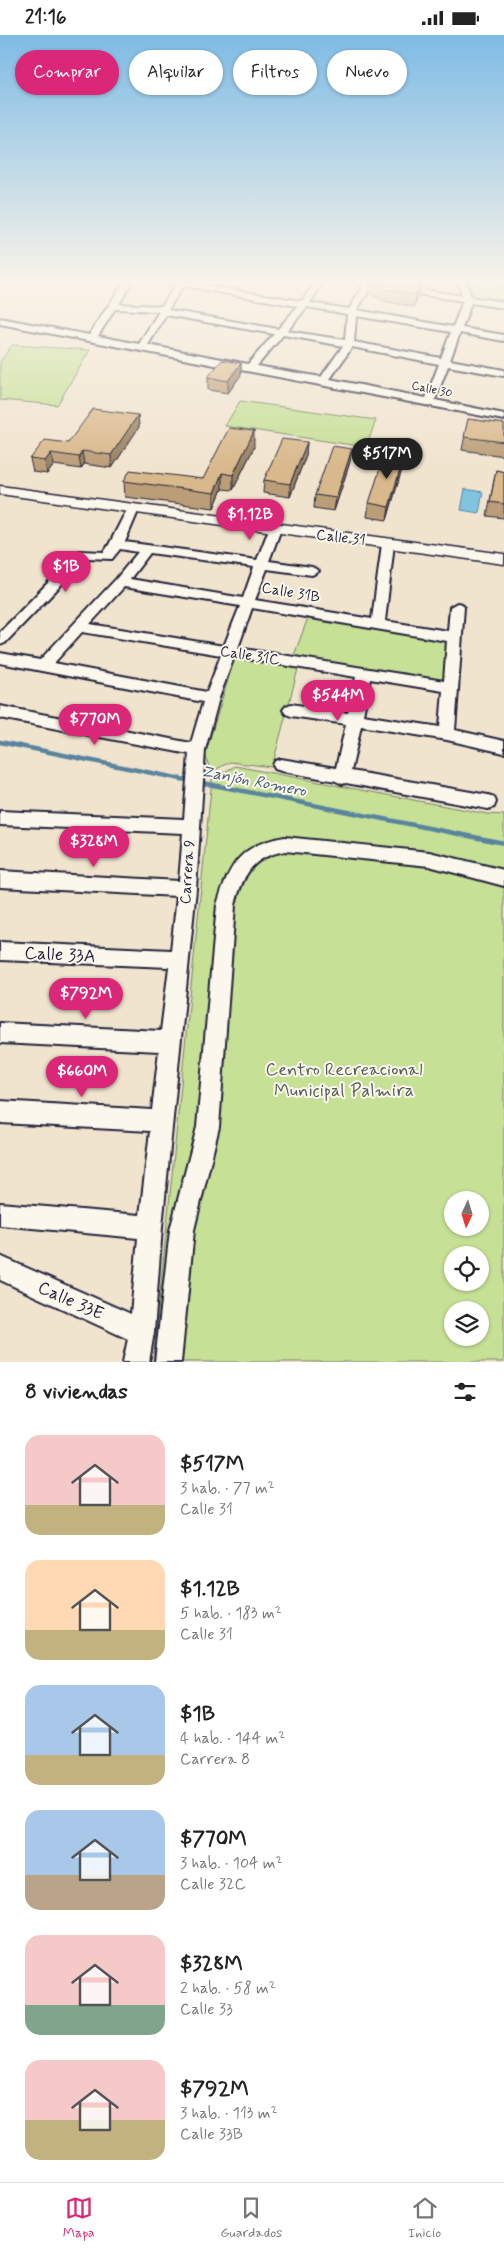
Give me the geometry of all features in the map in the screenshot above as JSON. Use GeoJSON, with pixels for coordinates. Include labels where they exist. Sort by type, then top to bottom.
{"type":"FeatureCollection","features":[{"type":"Feature","properties":{"kind":"main road","name":"Calle 31"},"geometry":{"type":"LineString","coordinates":[[0,490],[504,559]]}},
{"type":"Feature","properties":{"kind":"street","name":"Calle 30"},"geometry":{"type":"LineString","coordinates":[[125,344],[430,401],[504,417]]}},
{"type":"Feature","properties":{"kind":"street"},"geometry":{"type":"LineString","coordinates":[[251,367],[271,344]]}},
{"type":"Feature","properties":{"kind":"street"},"geometry":{"type":"LineString","coordinates":[[324,381],[349,344]]}},
{"type":"Feature","properties":{"kind":"street"},"geometry":{"type":"LineString","coordinates":[[355,344],[504,373]]}},
{"type":"Feature","properties":{"kind":"street"},"geometry":{"type":"LineString","coordinates":[[430,401],[450,344]]}},
{"type":"Feature","properties":{"kind":"street"},"geometry":{"type":"LineString","coordinates":[[0,640],[84,555],[106,557],[117,545],[133,509]]}},
{"type":"Feature","properties":{"kind":"street","name":"Carrera 9"},"geometry":{"type":"LineString","coordinates":[[136,1362],[142,1332],[150,1227],[186,889],[197,750],[212,698],[275,529]]}},
{"type":"Feature","properties":{"kind":"street"},"geometry":{"type":"LineString","coordinates":[[378,623],[388,543]]}},
{"type":"Feature","properties":{"kind":"street"},"geometry":{"type":"LineString","coordinates":[[117,545],[312,571]]}},
{"type":"Feature","properties":{"kind":"street"},"geometry":{"type":"LineString","coordinates":[[42,666],[121,582],[147,549]]}},
{"type":"Feature","properties":{"kind":"street","name":"Calle 31B"},"geometry":{"type":"LineString","coordinates":[[121,582],[455,637]]}},
{"type":"Feature","properties":{"kind":"street"},"geometry":{"type":"LineString","coordinates":[[448,734],[457,607]]}},
{"type":"Feature","properties":{"kind":"street","name":"Calle 31C"},"geometry":{"type":"LineString","coordinates":[[79,627],[451,687]]}},
{"type":"Feature","properties":{"kind":"street"},"geometry":{"type":"LineString","coordinates":[[0,658],[212,698]]}},
{"type":"Feature","properties":{"kind":"street"},"geometry":{"type":"LineString","coordinates":[[342,778],[364,673]]}},
{"type":"Feature","properties":{"kind":"street"},"geometry":{"type":"LineString","coordinates":[[291,710],[448,734],[504,747]]}},
{"type":"Feature","properties":{"kind":"street"},"geometry":{"type":"LineString","coordinates":[[0,712],[197,750]]}},
{"type":"Feature","properties":{"kind":"street"},"geometry":{"type":"LineString","coordinates":[[281,765],[342,778],[488,802]]}},
{"type":"Feature","properties":{"kind":"street"},"geometry":{"type":"LineString","coordinates":[[0,818],[190,826]]}},
{"type":"Feature","properties":{"kind":"street"},"geometry":{"type":"LineString","coordinates":[[168,1362],[182,1230],[208,1127],[226,905],[232,882],[240,867],[254,853],[268,846],[285,844],[428,859],[504,878]]}},
{"type":"Feature","properties":{"kind":"street"},"geometry":{"type":"LineString","coordinates":[[0,879],[186,889]]}},
{"type":"Feature","properties":{"kind":"street","name":"Calle 33A"},"geometry":{"type":"LineString","coordinates":[[0,951],[179,959]]}},
{"type":"Feature","properties":{"kind":"street"},"geometry":{"type":"LineString","coordinates":[[0,1033],[170,1042]]}},
{"type":"Feature","properties":{"kind":"street"},"geometry":{"type":"LineString","coordinates":[[0,1112],[162,1121]]}},
{"type":"Feature","properties":{"kind":"street"},"geometry":{"type":"LineString","coordinates":[[0,1214],[150,1227]]}},
{"type":"Feature","properties":{"kind":"street","name":"Calle 33E"},"geometry":{"type":"LineString","coordinates":[[0,1268],[142,1332]]}},
{"type":"Feature","properties":{"kind":"green space"},"geometry":{"type":"Polygon","coordinates":[[[12,345],[90,350],[57,405],[0,400],[0,362],[12,345]]]}},
{"type":"Feature","properties":{"kind":"green space"},"geometry":{"type":"Polygon","coordinates":[[[240,401],[376,420],[366,447],[225,426],[240,401]]]}},
{"type":"Feature","properties":{"kind":"green space"},"geometry":{"type":"Polygon","coordinates":[[[309,615],[449,639],[445,682],[293,658],[309,615]]]}},
{"type":"Feature","properties":{"kind":"green space"},"geometry":{"type":"Polygon","coordinates":[[[235,657],[298,669],[272,767],[230,762],[211,772],[205,755],[235,657]]]}},
{"type":"Feature","properties":{"kind":"green space","name":"Centro Recreacional Municipal Palmira"},"geometry":{"type":"Polygon","coordinates":[[[235,766],[487,814],[504,815],[504,1362],[153,1362],[212,779],[235,766]]]}},
{"type":"Feature","properties":{"kind":"water"},"geometry":{"type":"Polygon","coordinates":[[[465,489],[483,492],[479,513],[461,510],[465,489]]]}},
{"type":"Feature","properties":{"kind":"building"},"geometry":{"type":"Polygon","coordinates":[[[222,360],[241,363],[228,381],[208,377],[222,360]]]}},
{"type":"Feature","properties":{"kind":"building"},"geometry":{"type":"Polygon","coordinates":[[[93,409],[138,415],[111,455],[82,451],[79,457],[51,453],[45,461],[30,459],[45,440],[68,443],[93,409]]]}},
{"type":"Feature","properties":{"kind":"building"},"geometry":{"type":"Polygon","coordinates":[[[468,419],[504,424],[504,442],[464,437],[468,419]]]}},
{"type":"Feature","properties":{"kind":"building"},"geometry":{"type":"Polygon","coordinates":[[[229,428],[254,431],[233,475],[222,473],[214,493],[124,481],[130,470],[203,479],[229,428]]]}},
{"type":"Feature","properties":{"kind":"building"},"geometry":{"type":"Polygon","coordinates":[[[282,439],[307,442],[290,484],[264,480],[282,439]]]}},
{"type":"Feature","properties":{"kind":"building"},"geometry":{"type":"Polygon","coordinates":[[[332,446],[352,449],[336,498],[315,495],[332,446]]]}},
{"type":"Feature","properties":{"kind":"building"},"geometry":{"type":"Polygon","coordinates":[[[385,453],[404,456],[389,507],[369,503],[385,453]]]}},
{"type":"Feature","properties":{"kind":"building"},"geometry":{"type":"Polygon","coordinates":[[[496,470],[504,472],[504,504],[490,502],[496,470]]]}},
{"type":"Feature","properties":{"kind":"waterway","name":"Zanjón Romero"},"geometry":{"type":"LineString","coordinates":[[0,742],[191,781]]}},
{"type":"Feature","properties":{"kind":"waterway","name":"Zanjón Romero"},"geometry":{"type":"LineString","coordinates":[[198,782],[504,843]]}}]}
